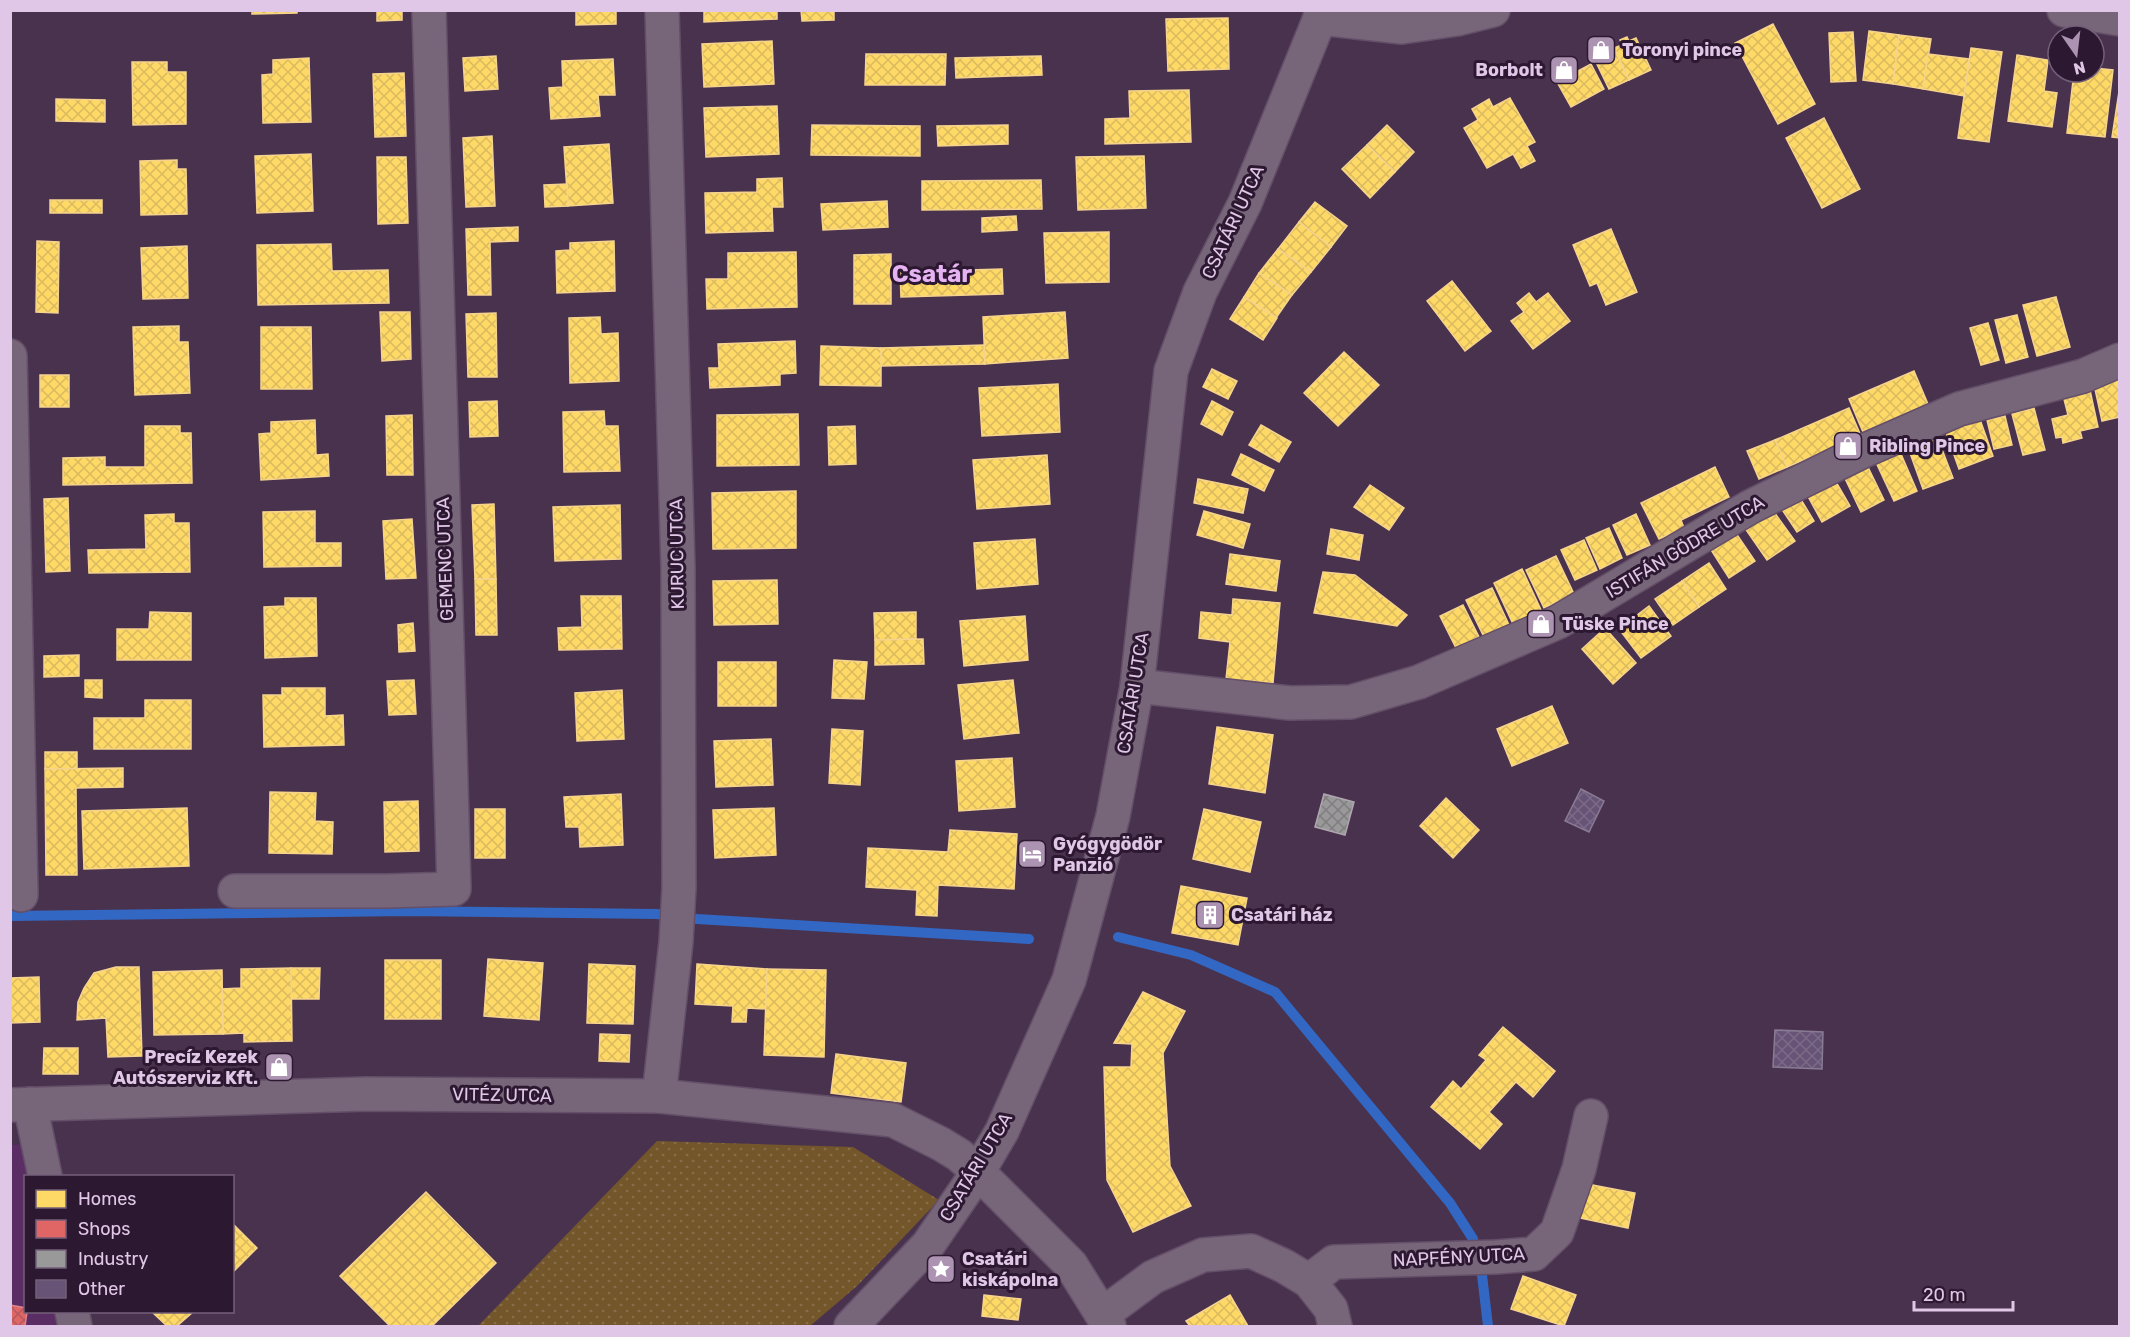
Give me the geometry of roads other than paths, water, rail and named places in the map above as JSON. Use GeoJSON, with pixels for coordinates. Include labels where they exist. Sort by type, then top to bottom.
{"type":"FeatureCollection","features":[{"type":"Feature","properties":{"kind":"street","name":"GEMENC UTCA"},"geometry":{"type":"LineString","coordinates":[[235,891],[454,889],[429,10]]}},
{"type":"Feature","properties":{"kind":"street","name":"KURUC UTCA"},"geometry":{"type":"LineString","coordinates":[[659,1096],[680,888],[678,568],[662,10]]}},
{"type":"Feature","properties":{"kind":"street"},"geometry":{"type":"LineString","coordinates":[[1321,14],[1402,27],[1457,19],[1492,10]]}},
{"type":"Feature","properties":{"kind":"street"},"geometry":{"type":"LineString","coordinates":[[2064,10],[2120,19]]}},
{"type":"Feature","properties":{"kind":"street","name":"CSATÁRI UTCA"},"geometry":{"type":"LineString","coordinates":[[851,1326],[928,1245],[978,1172],[1002,1131],[1069,980],[1113,816],[1137,686],[1171,370],[1200,292],[1245,203],[1321,14]]}},
{"type":"Feature","properties":{"kind":"street"},"geometry":{"type":"LineString","coordinates":[[10,356],[21,895]]}},
{"type":"Feature","properties":{"kind":"street","name":"ISTIFÁN GÖDRE UTCA"},"geometry":{"type":"LineString","coordinates":[[1137,686],[1290,703],[1331,703],[1352,702],[1419,682],[1558,622],[1750,507],[1861,452],[1959,409],[2084,376],[2120,360]]}},
{"type":"Feature","properties":{"kind":"street","name":"VITÉZ UTCA"},"geometry":{"type":"LineString","coordinates":[[20,1104],[376,1094],[659,1096],[893,1120],[959,1155],[978,1172],[1071,1265],[1106,1320]]}},
{"type":"Feature","properties":{"kind":"street"},"geometry":{"type":"LineString","coordinates":[[20,1104],[45,1175]]}},
{"type":"Feature","properties":{"kind":"street","name":"NAPFÉNY UTCA"},"geometry":{"type":"LineString","coordinates":[[1309,1281],[1334,1262],[1534,1254],[1557,1232],[1579,1169],[1592,1116]]}},
{"type":"Feature","properties":{"kind":"street"},"geometry":{"type":"LineString","coordinates":[[1106,1320],[1153,1277],[1203,1256],[1251,1251],[1284,1266],[1309,1281],[1331,1309],[1335,1326]]}},
{"type":"Feature","properties":{"kind":"waterway"},"geometry":{"type":"LineString","coordinates":[[10,916],[408,911],[657,914],[697,919],[1029,939]]}},
{"type":"Feature","properties":{"kind":"waterway"},"geometry":{"type":"LineString","coordinates":[[1118,937],[1191,955],[1275,992],[1450,1203],[1473,1239]]}},
{"type":"Feature","properties":{"kind":"waterway"},"geometry":{"type":"LineString","coordinates":[[1482,1275],[1488,1326]]}},
{"type":"Feature","properties":{"kind":"place","name":"Toronyi pince"},"geometry":{"type":"Point","coordinates":[1601,50]}},
{"type":"Feature","properties":{"kind":"place","name":"Borbolt"},"geometry":{"type":"Point","coordinates":[1564,70]}},
{"type":"Feature","properties":{"kind":"place","name":"Ribling Pince"},"geometry":{"type":"Point","coordinates":[1848,446]}},
{"type":"Feature","properties":{"kind":"place","name":"Tüske Pince"},"geometry":{"type":"Point","coordinates":[1541,624]}},
{"type":"Feature","properties":{"kind":"place","name":"Gyógygödör Panzió"},"geometry":{"type":"Point","coordinates":[1032,854]}},
{"type":"Feature","properties":{"kind":"place","name":"Csatári ház"},"geometry":{"type":"Point","coordinates":[1210,915]}},
{"type":"Feature","properties":{"kind":"place","name":"Precíz Kezek Autószerviz Kft."},"geometry":{"type":"Point","coordinates":[279,1067]}},
{"type":"Feature","properties":{"kind":"place","name":"Csatári kiskápolna"},"geometry":{"type":"Point","coordinates":[941,1269]}},
{"type":"Feature","properties":{"kind":"district","name":"Csatár"},"geometry":{"type":"Point","coordinates":[932,274]}}]}
